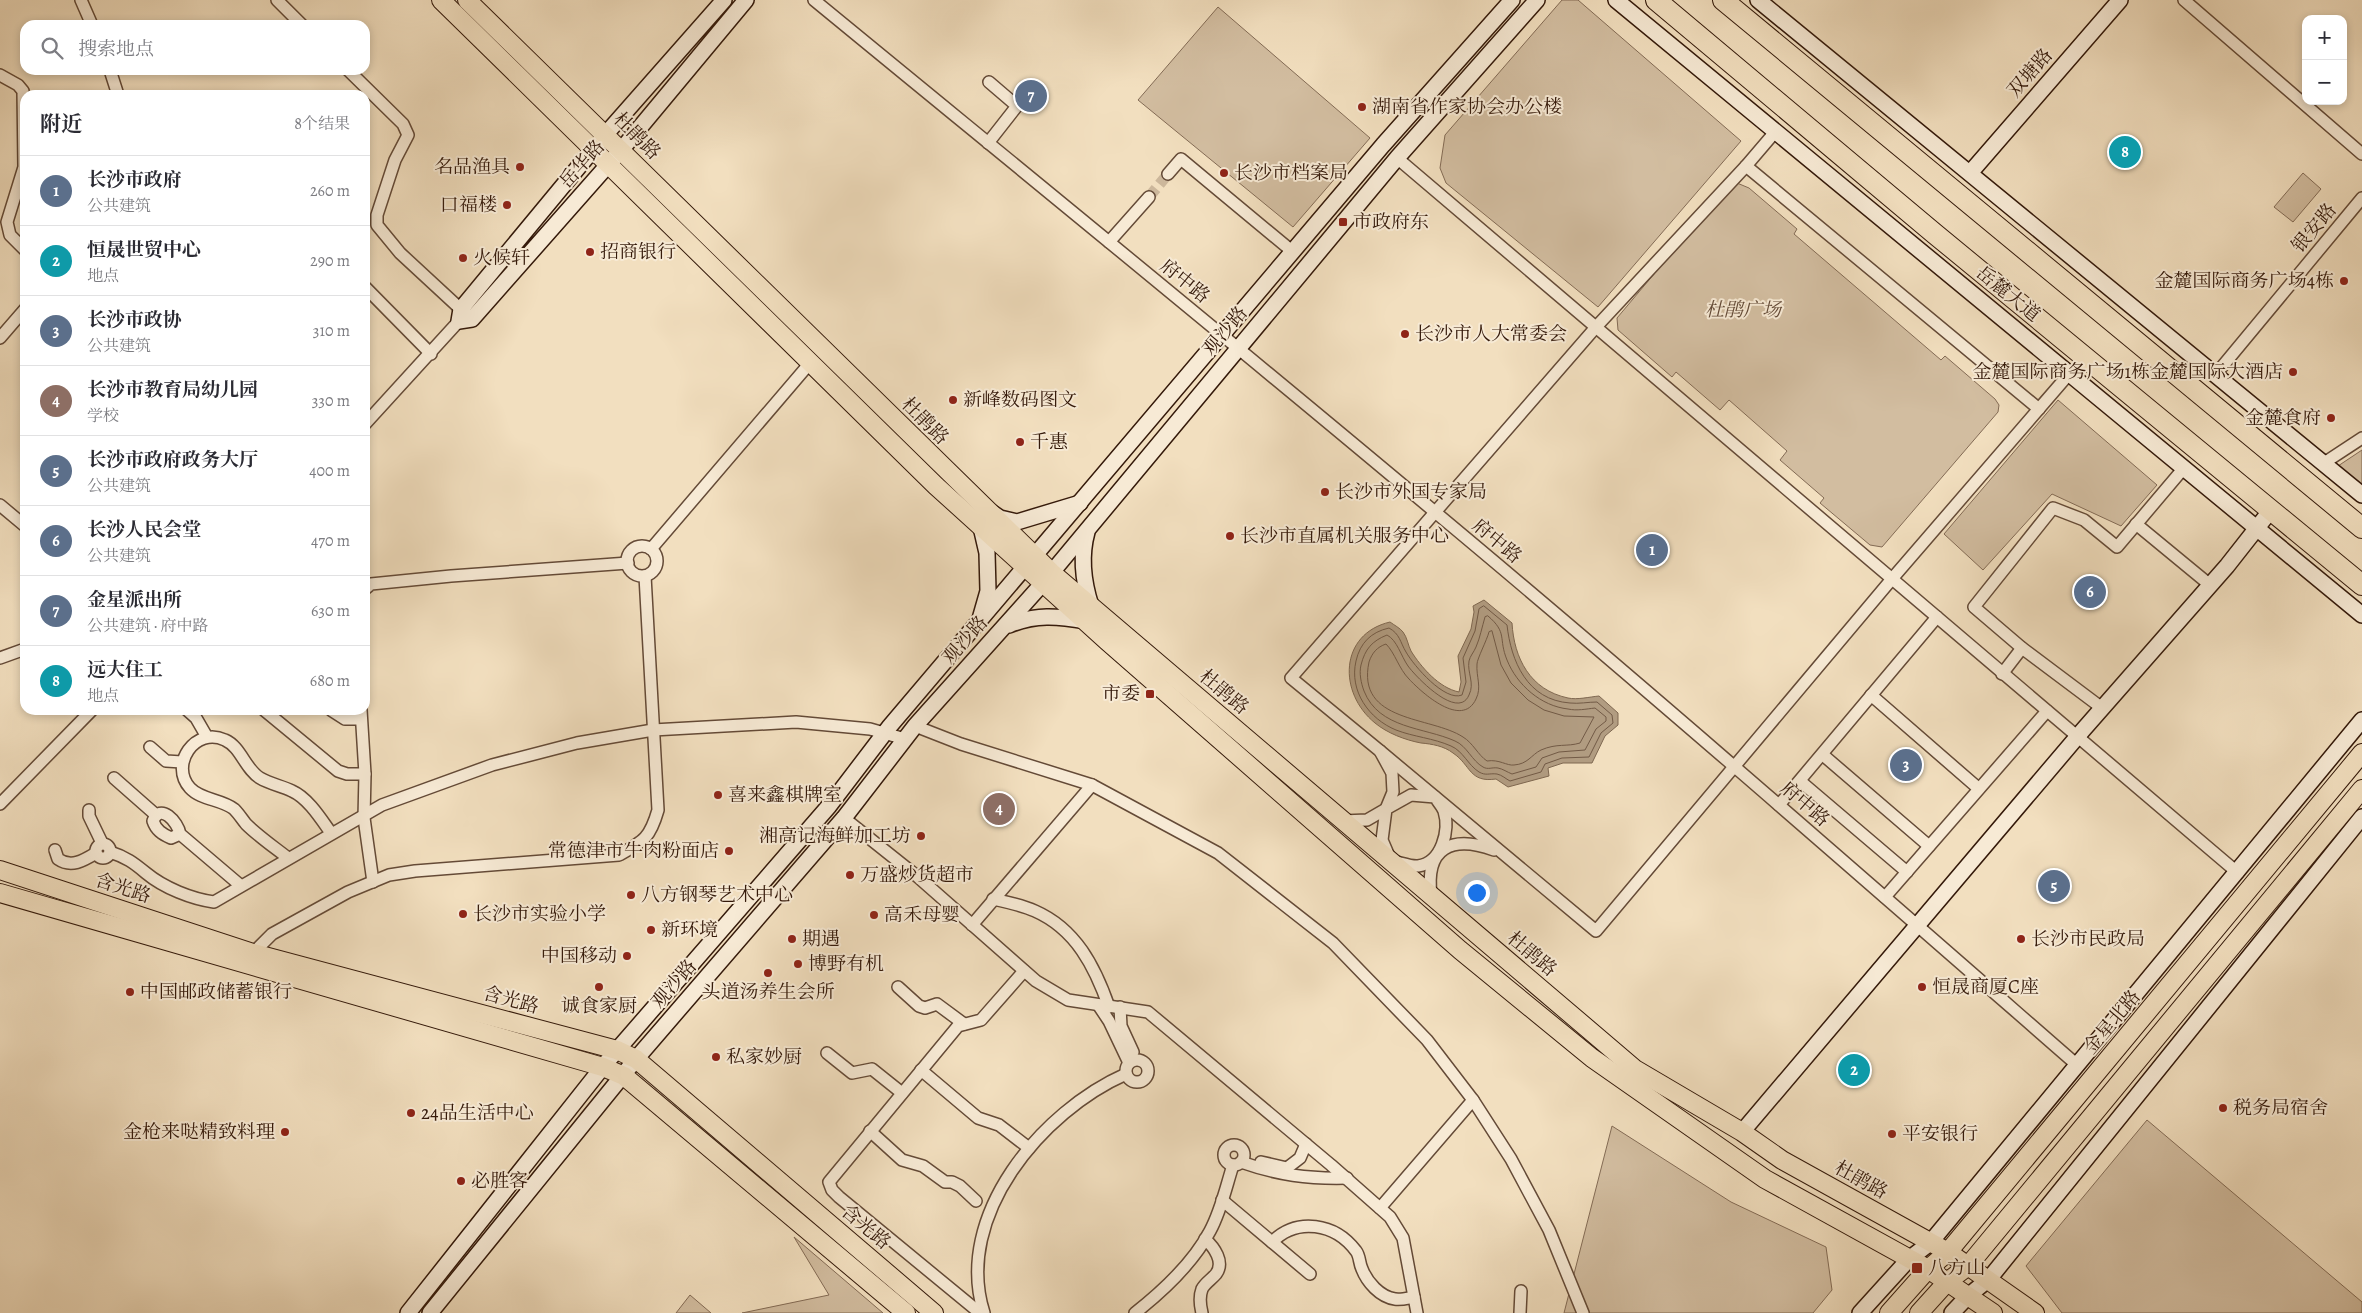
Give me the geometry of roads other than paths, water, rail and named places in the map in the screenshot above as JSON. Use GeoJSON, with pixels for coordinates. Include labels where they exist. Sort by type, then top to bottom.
{"type":"FeatureCollection","features":[{"type":"Feature","properties":{"kind":"highway","name":"岳麓大道"},"geometry":{"type":"LineString","coordinates":[[1656,0],[2362,584]]}},
{"type":"Feature","properties":{"kind":"highway"},"geometry":{"type":"LineString","coordinates":[[1723,0],[2362,528]]}},
{"type":"Feature","properties":{"kind":"main road","name":"杜鹃路"},"geometry":{"type":"LineString","coordinates":[[441,0],[929,479],[981,527],[1031,562]]}},
{"type":"Feature","properties":{"kind":"main road","name":"杜鹃路"},"geometry":{"type":"LineString","coordinates":[[467,0],[622,149],[984,509],[1047,578],[1460,950],[1592,1058],[1764,1179],[1928,1269],[1993,1313]]}},
{"type":"Feature","properties":{"kind":"main road","name":"杜鹃路"},"geometry":{"type":"LineString","coordinates":[[1088,614],[1343,821],[1635,1069],[1742,1132],[1782,1160],[1948,1252],[2035,1313]]}},
{"type":"Feature","properties":{"kind":"main road","name":"金星北路"},"geometry":{"type":"LineString","coordinates":[[1889,1313],[1928,1269],[1948,1252],[2362,753]]}},
{"type":"Feature","properties":{"kind":"main road"},"geometry":{"type":"LineString","coordinates":[[1919,1313],[1947,1282],[1968,1266],[2362,789]]}},
{"type":"Feature","properties":{"kind":"main road","name":"含光路"},"geometry":{"type":"LineString","coordinates":[[0,870],[253,953],[617,1050],[636,1059],[934,1313]]}},
{"type":"Feature","properties":{"kind":"main road","name":"含光路"},"geometry":{"type":"LineString","coordinates":[[0,893],[603,1067],[624,1076],[906,1313]]}},
{"type":"Feature","properties":{"kind":"street"},"geometry":{"type":"LineString","coordinates":[[81,0],[90,20]]}},
{"type":"Feature","properties":{"kind":"street"},"geometry":{"type":"LineString","coordinates":[[277,0],[297,20]]}},
{"type":"Feature","properties":{"kind":"street","name":"岳华路"},"geometry":{"type":"LineString","coordinates":[[464,317],[605,134],[724,0]]}},
{"type":"Feature","properties":{"kind":"street","name":"岳华路"},"geometry":{"type":"LineString","coordinates":[[370,419],[609,164],[746,0]]}},
{"type":"Feature","properties":{"kind":"street","name":"府中路"},"geometry":{"type":"LineString","coordinates":[[814,0],[1238,347],[1436,512],[1734,766],[2076,1064]]}},
{"type":"Feature","properties":{"kind":"street","name":"观沙路"},"geometry":{"type":"LineString","coordinates":[[408,1313],[617,1050],[829,806],[885,733],[1383,145],[1512,0]]}},
{"type":"Feature","properties":{"kind":"street","name":"观沙路"},"geometry":{"type":"LineString","coordinates":[[430,1313],[636,1059],[844,818],[915,726],[1047,578],[1397,158],[1538,0]]}},
{"type":"Feature","properties":{"kind":"street"},"geometry":{"type":"LineString","coordinates":[[1616,0],[2362,615]]}},
{"type":"Feature","properties":{"kind":"street"},"geometry":{"type":"LineString","coordinates":[[1758,0],[2362,495]]}},
{"type":"Feature","properties":{"kind":"street","name":"双塘路"},"geometry":{"type":"LineString","coordinates":[[1970,173],[2120,0]]}},
{"type":"Feature","properties":{"kind":"street"},"geometry":{"type":"LineString","coordinates":[[2184,0],[2362,154]]}},
{"type":"Feature","properties":{"kind":"street"},"geometry":{"type":"LineString","coordinates":[[112,75],[116,90]]}},
{"type":"Feature","properties":{"kind":"street"},"geometry":{"type":"LineString","coordinates":[[353,75],[368,90]]}},
{"type":"Feature","properties":{"kind":"street"},"geometry":{"type":"LineString","coordinates":[[0,76],[18,84],[22,90]]}},
{"type":"Feature","properties":{"kind":"street"},"geometry":{"type":"LineString","coordinates":[[988,143],[1017,106],[989,82]]}},
{"type":"Feature","properties":{"kind":"street"},"geometry":{"type":"LineString","coordinates":[[370,92],[403,124],[408,135],[395,160],[377,215],[377,224],[400,253],[464,317]]}},
{"type":"Feature","properties":{"kind":"street"},"geometry":{"type":"LineString","coordinates":[[1775,132],[1746,166],[1596,327],[1291,678],[1596,931],[1891,580],[2068,374]]}},
{"type":"Feature","properties":{"kind":"street"},"geometry":{"type":"LineString","coordinates":[[1397,158],[1891,580],[2238,872]]}},
{"type":"Feature","properties":{"kind":"street"},"geometry":{"type":"LineString","coordinates":[[1168,174],[1181,159],[1292,252]]}},
{"type":"Feature","properties":{"kind":"street"},"geometry":{"type":"LineString","coordinates":[[1746,166],[2039,409]]}},
{"type":"Feature","properties":{"kind":"street"},"geometry":{"type":"LineString","coordinates":[[20,180],[7,222],[10,235],[20,245]]}},
{"type":"Feature","properties":{"kind":"street"},"geometry":{"type":"LineString","coordinates":[[1109,242],[1149,196]]}},
{"type":"Feature","properties":{"kind":"street","name":"银安路"},"geometry":{"type":"LineString","coordinates":[[2216,374],[2362,198]]}},
{"type":"Feature","properties":{"kind":"street"},"geometry":{"type":"LineString","coordinates":[[370,292],[431,354]]}},
{"type":"Feature","properties":{"kind":"street"},"geometry":{"type":"LineString","coordinates":[[0,338],[20,315]]}},
{"type":"Feature","properties":{"kind":"street"},"geometry":{"type":"LineString","coordinates":[[651,549],[810,362]]}},
{"type":"Feature","properties":{"kind":"street"},"geometry":{"type":"LineString","coordinates":[[2324,463],[2362,438]]}},
{"type":"Feature","properties":{"kind":"street"},"geometry":{"type":"LineString","coordinates":[[2102,708],[2022,648],[1974,607],[2053,508],[2084,520],[2117,547],[2183,468]]}},
{"type":"Feature","properties":{"kind":"street"},"geometry":{"type":"LineString","coordinates":[[984,509],[1000,518],[1017,522],[1080,503]]}},
{"type":"Feature","properties":{"kind":"street"},"geometry":{"type":"LineString","coordinates":[[0,505],[20,522]]}},
{"type":"Feature","properties":{"kind":"street"},"geometry":{"type":"LineString","coordinates":[[1742,1132],[2077,737],[2210,585],[2271,510]]}},
{"type":"Feature","properties":{"kind":"street"},"geometry":{"type":"LineString","coordinates":[[2136,524],[2210,585]]}},
{"type":"Feature","properties":{"kind":"street"},"geometry":{"type":"LineString","coordinates":[[979,624],[988,591],[987,553],[981,527]]}},
{"type":"Feature","properties":{"kind":"street"},"geometry":{"type":"LineString","coordinates":[[1003,628],[1026,618],[1088,614],[1082,563],[1084,542],[1088,528]]}},
{"type":"Feature","properties":{"kind":"street"},"geometry":{"type":"LineString","coordinates":[[640,546],[651,549],[656,554],[657,564],[653,572],[645,576],[636,574],[629,568],[627,559],[632,550],[640,546]]}},
{"type":"Feature","properties":{"kind":"street"},"geometry":{"type":"LineString","coordinates":[[370,585],[451,576],[628,563]]}},
{"type":"Feature","properties":{"kind":"street"},"geometry":{"type":"LineString","coordinates":[[253,953],[272,934],[348,892],[389,875],[415,871],[619,855],[636,846],[652,831],[658,810],[645,576]]}},
{"type":"Feature","properties":{"kind":"street"},"geometry":{"type":"LineString","coordinates":[[1779,805],[1823,755],[1937,617]]}},
{"type":"Feature","properties":{"kind":"street"},"geometry":{"type":"LineString","coordinates":[[2002,674],[2022,648]]}},
{"type":"Feature","properties":{"kind":"street"},"geometry":{"type":"LineString","coordinates":[[0,658],[20,651]]}},
{"type":"Feature","properties":{"kind":"street"},"geometry":{"type":"LineString","coordinates":[[1871,695],[1978,788]]}},
{"type":"Feature","properties":{"kind":"street"},"geometry":{"type":"LineString","coordinates":[[1885,897],[2047,711]]}},
{"type":"Feature","properties":{"kind":"street"},"geometry":{"type":"LineString","coordinates":[[0,804],[87,715]]}},
{"type":"Feature","properties":{"kind":"street"},"geometry":{"type":"LineString","coordinates":[[193,715],[207,737]]}},
{"type":"Feature","properties":{"kind":"street"},"geometry":{"type":"LineString","coordinates":[[270,715],[338,771],[347,774],[365,774]]}},
{"type":"Feature","properties":{"kind":"street"},"geometry":{"type":"LineString","coordinates":[[339,715],[345,719],[358,715]]}},
{"type":"Feature","properties":{"kind":"street"},"geometry":{"type":"LineString","coordinates":[[361,715],[365,774],[364,814],[373,882]]}},
{"type":"Feature","properties":{"kind":"street"},"geometry":{"type":"LineString","coordinates":[[1860,1313],[1909,1259],[1930,1243],[2362,720]]}},
{"type":"Feature","properties":{"kind":"street"},"geometry":{"type":"LineString","coordinates":[[110,852],[130,858],[161,883],[202,900],[214,902],[240,885],[382,805],[492,766],[578,743],[653,730],[796,722],[870,729],[905,739]]}},
{"type":"Feature","properties":{"kind":"street"},"geometry":{"type":"LineString","coordinates":[[915,726],[961,744],[1092,785],[1218,853],[1334,943],[1427,1040],[1473,1100],[1511,1159],[1549,1230],[1583,1313]]}},
{"type":"Feature","properties":{"kind":"street"},"geometry":{"type":"LineString","coordinates":[[288,858],[246,824],[234,809],[221,801],[198,794],[190,788],[182,777],[182,762],[190,747],[202,738],[212,736],[226,740],[261,779],[295,792],[316,812],[331,833]]}},
{"type":"Feature","properties":{"kind":"street"},"geometry":{"type":"LineString","coordinates":[[150,747],[166,760],[182,762]]}},
{"type":"Feature","properties":{"kind":"street"},"geometry":{"type":"LineString","coordinates":[[1380,751],[1392,773],[1393,792],[1386,808],[1382,840],[1391,861],[1418,866],[1433,860],[1446,848],[1465,842],[1501,852]]}},
{"type":"Feature","properties":{"kind":"street"},"geometry":{"type":"LineString","coordinates":[[1823,755],[1929,846]]}},
{"type":"Feature","properties":{"kind":"street"},"geometry":{"type":"LineString","coordinates":[[114,778],[156,815],[166,814],[174,820],[179,826],[180,834],[240,885]]}},
{"type":"Feature","properties":{"kind":"street"},"geometry":{"type":"LineString","coordinates":[[1800,781],[1907,872]]}},
{"type":"Feature","properties":{"kind":"street"},"geometry":{"type":"LineString","coordinates":[[972,924],[1092,785]]}},
{"type":"Feature","properties":{"kind":"street"},"geometry":{"type":"LineString","coordinates":[[1343,821],[1368,820],[1411,795],[1435,798],[1444,810],[1446,827],[1443,842],[1433,860],[1428,876],[1431,895]]}},
{"type":"Feature","properties":{"kind":"street"},"geometry":{"type":"LineString","coordinates":[[89,810],[89,816],[102,843],[110,848],[110,852]]}},
{"type":"Feature","properties":{"kind":"street"},"geometry":{"type":"LineString","coordinates":[[156,815],[153,821],[156,828],[171,838],[180,834]]}},
{"type":"Feature","properties":{"kind":"street"},"geometry":{"type":"LineString","coordinates":[[1952,1313],[1968,1296],[1989,1279],[2362,817]]}},
{"type":"Feature","properties":{"kind":"street"},"geometry":{"type":"LineString","coordinates":[[844,818],[918,877],[1036,981],[1068,1000],[1148,1012],[1346,1178],[1390,1217],[1403,1238],[1417,1313]]}},
{"type":"Feature","properties":{"kind":"street"},"geometry":{"type":"LineString","coordinates":[[96,853],[95,849],[102,843]]}},
{"type":"Feature","properties":{"kind":"street"},"geometry":{"type":"LineString","coordinates":[[55,850],[58,859],[65,863],[83,861],[96,853]]}},
{"type":"Feature","properties":{"kind":"street"},"geometry":{"type":"LineString","coordinates":[[96,853],[103,858],[110,852]]}},
{"type":"Feature","properties":{"kind":"street"},"geometry":{"type":"LineString","coordinates":[[993,899],[1035,910],[1058,924],[1080,944],[1096,973],[1109,1007],[1121,1026],[1131,1050],[1131,1066]]}},
{"type":"Feature","properties":{"kind":"street"},"geometry":{"type":"LineString","coordinates":[[980,1313],[832,1190],[829,1182],[958,1026],[981,1020],[1024,970]]}},
{"type":"Feature","properties":{"kind":"street"},"geometry":{"type":"LineString","coordinates":[[898,987],[919,1006],[925,1008],[937,1004],[964,1024]]}},
{"type":"Feature","properties":{"kind":"street"},"geometry":{"type":"LineString","coordinates":[[1109,1007],[1109,1021],[1131,1066]]}},
{"type":"Feature","properties":{"kind":"street"},"geometry":{"type":"LineString","coordinates":[[828,1053],[852,1072],[860,1073],[867,1068],[872,1069],[902,1093]]}},
{"type":"Feature","properties":{"kind":"street"},"geometry":{"type":"LineString","coordinates":[[984,1313],[979,1298],[977,1269],[987,1220],[1005,1181],[1029,1148],[1049,1126],[1077,1102],[1131,1066]]}},
{"type":"Feature","properties":{"kind":"street"},"geometry":{"type":"LineString","coordinates":[[921,1070],[978,1118],[999,1125],[1029,1148]]}},
{"type":"Feature","properties":{"kind":"street"},"geometry":{"type":"LineString","coordinates":[[1380,1208],[1473,1100]]}},
{"type":"Feature","properties":{"kind":"street"},"geometry":{"type":"LineString","coordinates":[[870,1131],[902,1160],[923,1166],[945,1182],[952,1182],[960,1186],[976,1201]]}},
{"type":"Feature","properties":{"kind":"street"},"geometry":{"type":"LineString","coordinates":[[1240,1161],[1265,1163],[1287,1168],[1300,1158],[1306,1144]]}},
{"type":"Feature","properties":{"kind":"street"},"geometry":{"type":"LineString","coordinates":[[1240,1161],[1274,1173],[1305,1178],[1346,1178]]}},
{"type":"Feature","properties":{"kind":"street"},"geometry":{"type":"LineString","coordinates":[[1135,1313],[1157,1296],[1211,1230],[1240,1161]]}},
{"type":"Feature","properties":{"kind":"street"},"geometry":{"type":"LineString","coordinates":[[1222,1200],[1310,1274]]}},
{"type":"Feature","properties":{"kind":"street"},"geometry":{"type":"LineString","coordinates":[[1272,1242],[1292,1227],[1310,1225],[1336,1232],[1358,1252],[1361,1268],[1369,1283],[1380,1293],[1395,1299],[1414,1297]]}},
{"type":"Feature","properties":{"kind":"street"},"geometry":{"type":"LineString","coordinates":[[1202,1313],[1200,1303],[1202,1289],[1218,1272],[1219,1261],[1214,1248],[1204,1239]]}},
{"type":"Feature","properties":{"kind":"street"},"geometry":{"type":"LineString","coordinates":[[1520,1313],[1521,1291]]}},
{"type":"Feature","properties":{"kind":"water"},"geometry":{"type":"Polygon","coordinates":[[[1484,600],[1512,623],[1516,648],[1526,671],[1534,680],[1555,694],[1568,698],[1579,699],[1599,696],[1618,713],[1618,725],[1605,736],[1592,763],[1563,763],[1548,768],[1549,776],[1508,787],[1496,779],[1487,780],[1475,776],[1459,758],[1446,749],[1409,740],[1391,733],[1380,727],[1363,711],[1350,681],[1353,651],[1361,639],[1373,629],[1390,622],[1403,632],[1411,651],[1431,676],[1444,686],[1459,692],[1461,682],[1458,656],[1471,629],[1474,612],[1473,606],[1484,600]]]}},
{"type":"Feature","properties":{"kind":"tunnel"},"geometry":{"type":"LineString","coordinates":[[1149,197],[1168,174]]}},
{"type":"Feature","properties":{"kind":"place","name":"金星派出所"},"geometry":{"type":"Point","coordinates":[1031,96]}},
{"type":"Feature","properties":{"kind":"place","name":"湖南省作家协会办公楼"},"geometry":{"type":"Point","coordinates":[1362,107]}},
{"type":"Feature","properties":{"kind":"place","name":"远大住工"},"geometry":{"type":"Point","coordinates":[2125,152]}},
{"type":"Feature","properties":{"kind":"place","name":"名品渔具"},"geometry":{"type":"Point","coordinates":[520,167]}},
{"type":"Feature","properties":{"kind":"place","name":"长沙市档案局"},"geometry":{"type":"Point","coordinates":[1224,173]}},
{"type":"Feature","properties":{"kind":"place","name":"口福楼"},"geometry":{"type":"Point","coordinates":[507,205]}},
{"type":"Feature","properties":{"kind":"place","name":"市政府东"},"geometry":{"type":"Point","coordinates":[1343,222]}},
{"type":"Feature","properties":{"kind":"place","name":"招商银行"},"geometry":{"type":"Point","coordinates":[590,252]}},
{"type":"Feature","properties":{"kind":"place","name":"火候轩"},"geometry":{"type":"Point","coordinates":[463,258]}},
{"type":"Feature","properties":{"kind":"place","name":"金麓国际商务广场4栋"},"geometry":{"type":"Point","coordinates":[2344,281]}},
{"type":"Feature","properties":{"kind":"place","name":"长沙市人大常委会"},"geometry":{"type":"Point","coordinates":[1405,334]}},
{"type":"Feature","properties":{"kind":"place","name":"金麓国际商务广场1栋金麓国际大酒店"},"geometry":{"type":"Point","coordinates":[2293,372]}},
{"type":"Feature","properties":{"kind":"place","name":"新峰数码图文"},"geometry":{"type":"Point","coordinates":[953,400]}},
{"type":"Feature","properties":{"kind":"place","name":"金麓食府"},"geometry":{"type":"Point","coordinates":[2331,418]}},
{"type":"Feature","properties":{"kind":"place","name":"千惠"},"geometry":{"type":"Point","coordinates":[1020,442]}},
{"type":"Feature","properties":{"kind":"place","name":"长沙市外国专家局"},"geometry":{"type":"Point","coordinates":[1325,492]}},
{"type":"Feature","properties":{"kind":"place","name":"长沙市直属机关服务中心"},"geometry":{"type":"Point","coordinates":[1230,536]}},
{"type":"Feature","properties":{"kind":"place","name":"长沙市政府"},"geometry":{"type":"Point","coordinates":[1652,550]}},
{"type":"Feature","properties":{"kind":"place","name":"长沙人民会堂"},"geometry":{"type":"Point","coordinates":[2090,592]}},
{"type":"Feature","properties":{"kind":"place","name":"市委"},"geometry":{"type":"Point","coordinates":[1150,694]}},
{"type":"Feature","properties":{"kind":"place","name":"长沙市政协"},"geometry":{"type":"Point","coordinates":[1906,765]}},
{"type":"Feature","properties":{"kind":"place","name":"喜来鑫棋牌室"},"geometry":{"type":"Point","coordinates":[718,795]}},
{"type":"Feature","properties":{"kind":"place","name":"长沙市教育局幼儿园"},"geometry":{"type":"Point","coordinates":[999,809]}},
{"type":"Feature","properties":{"kind":"place","name":"湘高记海鲜加工坊"},"geometry":{"type":"Point","coordinates":[921,836]}},
{"type":"Feature","properties":{"kind":"place","name":"常德津市牛肉粉面店"},"geometry":{"type":"Point","coordinates":[729,851]}},
{"type":"Feature","properties":{"kind":"place","name":"万盛炒货超市"},"geometry":{"type":"Point","coordinates":[850,875]}},
{"type":"Feature","properties":{"kind":"place","name":"长沙市政府政务大厅"},"geometry":{"type":"Point","coordinates":[2054,886]}},
{"type":"Feature","properties":{"kind":"place","name":"八方钢琴艺术中心"},"geometry":{"type":"Point","coordinates":[631,895]}},
{"type":"Feature","properties":{"kind":"place","name":"长沙市实验小学"},"geometry":{"type":"Point","coordinates":[463,914]}},
{"type":"Feature","properties":{"kind":"place","name":"高禾母婴"},"geometry":{"type":"Point","coordinates":[874,915]}},
{"type":"Feature","properties":{"kind":"place","name":"新环境"},"geometry":{"type":"Point","coordinates":[651,930]}},
{"type":"Feature","properties":{"kind":"place","name":"期遇"},"geometry":{"type":"Point","coordinates":[792,939]}},
{"type":"Feature","properties":{"kind":"place","name":"长沙市民政局"},"geometry":{"type":"Point","coordinates":[2021,939]}},
{"type":"Feature","properties":{"kind":"place","name":"中国移动"},"geometry":{"type":"Point","coordinates":[627,956]}},
{"type":"Feature","properties":{"kind":"place","name":"博野有机"},"geometry":{"type":"Point","coordinates":[798,964]}},
{"type":"Feature","properties":{"kind":"place","name":"头道汤养生会所"},"geometry":{"type":"Point","coordinates":[768,973]}},
{"type":"Feature","properties":{"kind":"place","name":"诚食家厨"},"geometry":{"type":"Point","coordinates":[599,987]}},
{"type":"Feature","properties":{"kind":"place","name":"恒晟商厦C座"},"geometry":{"type":"Point","coordinates":[1922,987]}},
{"type":"Feature","properties":{"kind":"place","name":"中国邮政储蓄银行"},"geometry":{"type":"Point","coordinates":[130,992]}},
{"type":"Feature","properties":{"kind":"place","name":"私家妙厨"},"geometry":{"type":"Point","coordinates":[716,1057]}},
{"type":"Feature","properties":{"kind":"place","name":"恒晟世贸中心"},"geometry":{"type":"Point","coordinates":[1854,1070]}},
{"type":"Feature","properties":{"kind":"place","name":"税务局宿舍"},"geometry":{"type":"Point","coordinates":[2223,1108]}},
{"type":"Feature","properties":{"kind":"place","name":"24品生活中心"},"geometry":{"type":"Point","coordinates":[411,1113]}},
{"type":"Feature","properties":{"kind":"place","name":"金枪来哒精致料理"},"geometry":{"type":"Point","coordinates":[285,1132]}},
{"type":"Feature","properties":{"kind":"place","name":"平安银行"},"geometry":{"type":"Point","coordinates":[1892,1134]}},
{"type":"Feature","properties":{"kind":"place","name":"必胜客"},"geometry":{"type":"Point","coordinates":[461,1181]}},
{"type":"Feature","properties":{"kind":"place","name":"八方山"},"geometry":{"type":"Point","coordinates":[1917,1268]}},
{"type":"Feature","properties":{"kind":"park label","name":"杜鹃广场"},"geometry":{"type":"Point","coordinates":[1743,310]}}]}
